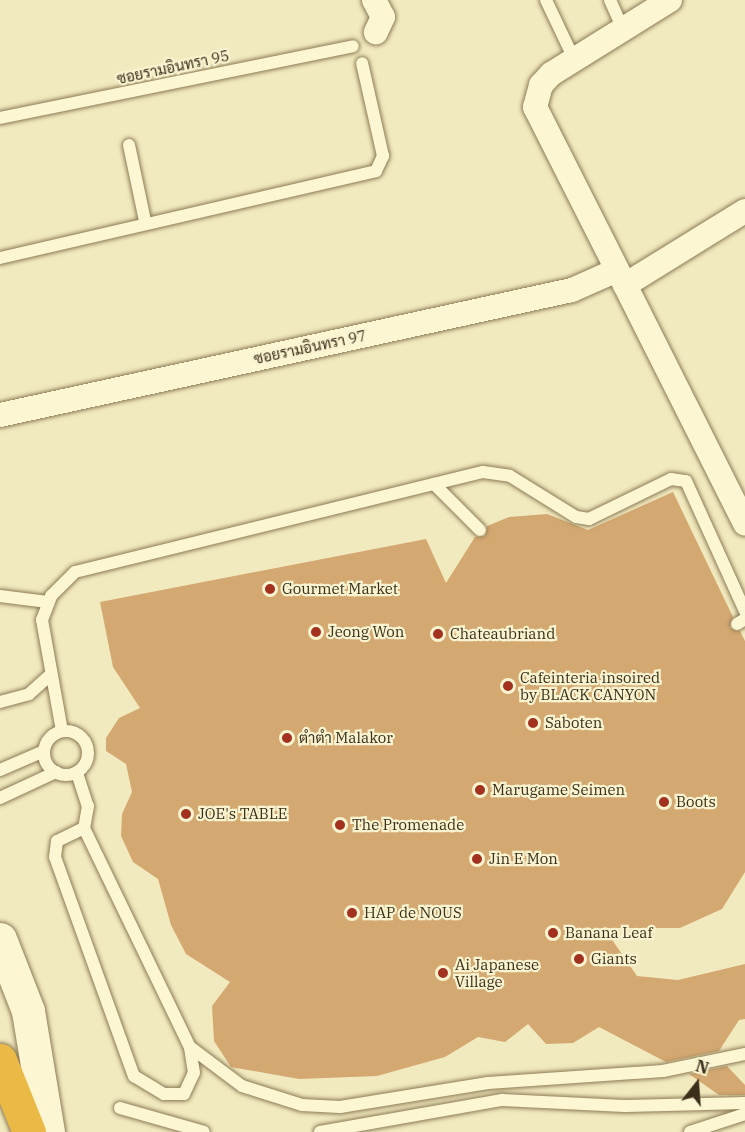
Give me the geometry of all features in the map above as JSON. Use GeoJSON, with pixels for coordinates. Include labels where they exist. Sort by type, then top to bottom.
{"type":"FeatureCollection","features":[{"type":"Feature","properties":{"kind":"highway"},"geometry":{"type":"LineString","coordinates":[[0,1060],[29,1132]]}},
{"type":"Feature","properties":{"kind":"main road"},"geometry":{"type":"LineString","coordinates":[[0,939],[28,1011],[48,1132]]}},
{"type":"Feature","properties":{"kind":"street"},"geometry":{"type":"LineString","coordinates":[[374,0],[383,17],[376,32]]}},
{"type":"Feature","properties":{"kind":"street"},"geometry":{"type":"LineString","coordinates":[[670,0],[574,59],[541,85],[535,107],[621,277],[737,485],[745,524]]}},
{"type":"Feature","properties":{"kind":"street","name":"ซอยรามอินทรา 97"},"geometry":{"type":"LineString","coordinates":[[0,415],[572,290],[621,277],[745,211]]}},
{"type":"Feature","properties":{"kind":"lane"},"geometry":{"type":"LineString","coordinates":[[546,0],[574,59]]}},
{"type":"Feature","properties":{"kind":"lane"},"geometry":{"type":"LineString","coordinates":[[610,0],[623,29]]}},
{"type":"Feature","properties":{"kind":"lane","name":"ซอยรามอินทรา 95"},"geometry":{"type":"LineString","coordinates":[[0,118],[353,46]]}},
{"type":"Feature","properties":{"kind":"lane"},"geometry":{"type":"LineString","coordinates":[[0,258],[145,221],[376,171],[383,156],[362,63]]}},
{"type":"Feature","properties":{"kind":"lane"},"geometry":{"type":"LineString","coordinates":[[129,145],[145,221]]}},
{"type":"Feature","properties":{"kind":"lane"},"geometry":{"type":"LineString","coordinates":[[62,731],[42,622],[48,602],[62,582],[82,568],[434,484],[497,472],[579,518],[594,519],[671,479],[686,482],[745,611]]}},
{"type":"Feature","properties":{"kind":"lane"},"geometry":{"type":"LineString","coordinates":[[434,484],[480,530]]}},
{"type":"Feature","properties":{"kind":"lane"},"geometry":{"type":"LineString","coordinates":[[0,596],[48,602]]}},
{"type":"Feature","properties":{"kind":"lane"},"geometry":{"type":"LineString","coordinates":[[0,702],[26,696],[51,674]]}},
{"type":"Feature","properties":{"kind":"lane"},"geometry":{"type":"LineString","coordinates":[[0,798],[56,772],[77,772],[86,765],[89,750],[76,733],[62,731],[50,738],[44,751],[47,764],[56,772]]}},
{"type":"Feature","properties":{"kind":"lane"},"geometry":{"type":"LineString","coordinates":[[0,770],[44,751]]}},
{"type":"Feature","properties":{"kind":"lane"},"geometry":{"type":"LineString","coordinates":[[77,772],[88,806],[84,828],[190,1047],[194,1073],[184,1094],[156,1091],[134,1076],[55,857],[57,841],[84,828]]}},
{"type":"Feature","properties":{"kind":"lane"},"geometry":{"type":"LineString","coordinates":[[190,1047],[242,1086],[302,1105],[340,1107],[488,1083],[663,1071],[745,1054]]}},
{"type":"Feature","properties":{"kind":"lane"},"geometry":{"type":"LineString","coordinates":[[320,1132],[480,1102],[745,1103]]}},
{"type":"Feature","properties":{"kind":"lane"},"geometry":{"type":"LineString","coordinates":[[120,1108],[204,1132]]}},
{"type":"Feature","properties":{"kind":"lane"},"geometry":{"type":"LineString","coordinates":[[690,1132],[745,1114]]}},
{"type":"Feature","properties":{"kind":"building","name":"The Promenade"},"geometry":{"type":"Polygon","coordinates":[[[673,492],[733,617],[730,628],[740,631],[745,641],[745,872],[722,909],[680,928],[604,928],[637,976],[678,980],[745,964],[745,1019],[739,1020],[719,1051],[666,1062],[599,1027],[573,1043],[546,1044],[528,1024],[505,1042],[478,1037],[445,1057],[377,1076],[299,1079],[231,1067],[214,1041],[212,1006],[230,982],[186,954],[171,925],[158,879],[133,862],[121,836],[122,814],[132,792],[126,764],[106,751],[106,738],[119,718],[140,708],[113,667],[100,602],[426,539],[446,583],[475,537],[485,536],[487,526],[509,517],[547,514],[588,530],[673,492]]]}},
{"type":"Feature","properties":{"kind":"building"},"geometry":{"type":"Polygon","coordinates":[[[727,1066],[745,1085],[745,1095],[719,1095],[689,1074],[727,1066]]]}},
{"type":"Feature","properties":{"kind":"place","name":"Gourmet Market"},"geometry":{"type":"Point","coordinates":[270,589]}},
{"type":"Feature","properties":{"kind":"place","name":"Jeong Won"},"geometry":{"type":"Point","coordinates":[316,632]}},
{"type":"Feature","properties":{"kind":"place","name":"Chateaubriand"},"geometry":{"type":"Point","coordinates":[438,634]}},
{"type":"Feature","properties":{"kind":"place","name":"Cafeinteria insoired by BLACK CANYON"},"geometry":{"type":"Point","coordinates":[508,686]}},
{"type":"Feature","properties":{"kind":"place","name":"Saboten"},"geometry":{"type":"Point","coordinates":[533,723]}},
{"type":"Feature","properties":{"kind":"place","name":"ตำตำ Malakor"},"geometry":{"type":"Point","coordinates":[287,738]}},
{"type":"Feature","properties":{"kind":"place","name":"Marugame Seimen"},"geometry":{"type":"Point","coordinates":[480,790]}},
{"type":"Feature","properties":{"kind":"place","name":"Boots"},"geometry":{"type":"Point","coordinates":[664,802]}},
{"type":"Feature","properties":{"kind":"place","name":"JOE's TABLE"},"geometry":{"type":"Point","coordinates":[186,814]}},
{"type":"Feature","properties":{"kind":"place","name":"The Promenade"},"geometry":{"type":"Point","coordinates":[340,825]}},
{"type":"Feature","properties":{"kind":"place","name":"Jin E Mon"},"geometry":{"type":"Point","coordinates":[477,859]}},
{"type":"Feature","properties":{"kind":"place","name":"HAP de NOUS"},"geometry":{"type":"Point","coordinates":[352,913]}},
{"type":"Feature","properties":{"kind":"place","name":"Banana Leaf"},"geometry":{"type":"Point","coordinates":[553,933]}},
{"type":"Feature","properties":{"kind":"place","name":"Giants"},"geometry":{"type":"Point","coordinates":[579,959]}},
{"type":"Feature","properties":{"kind":"place","name":"Ai Japanese Village"},"geometry":{"type":"Point","coordinates":[443,973]}}]}
